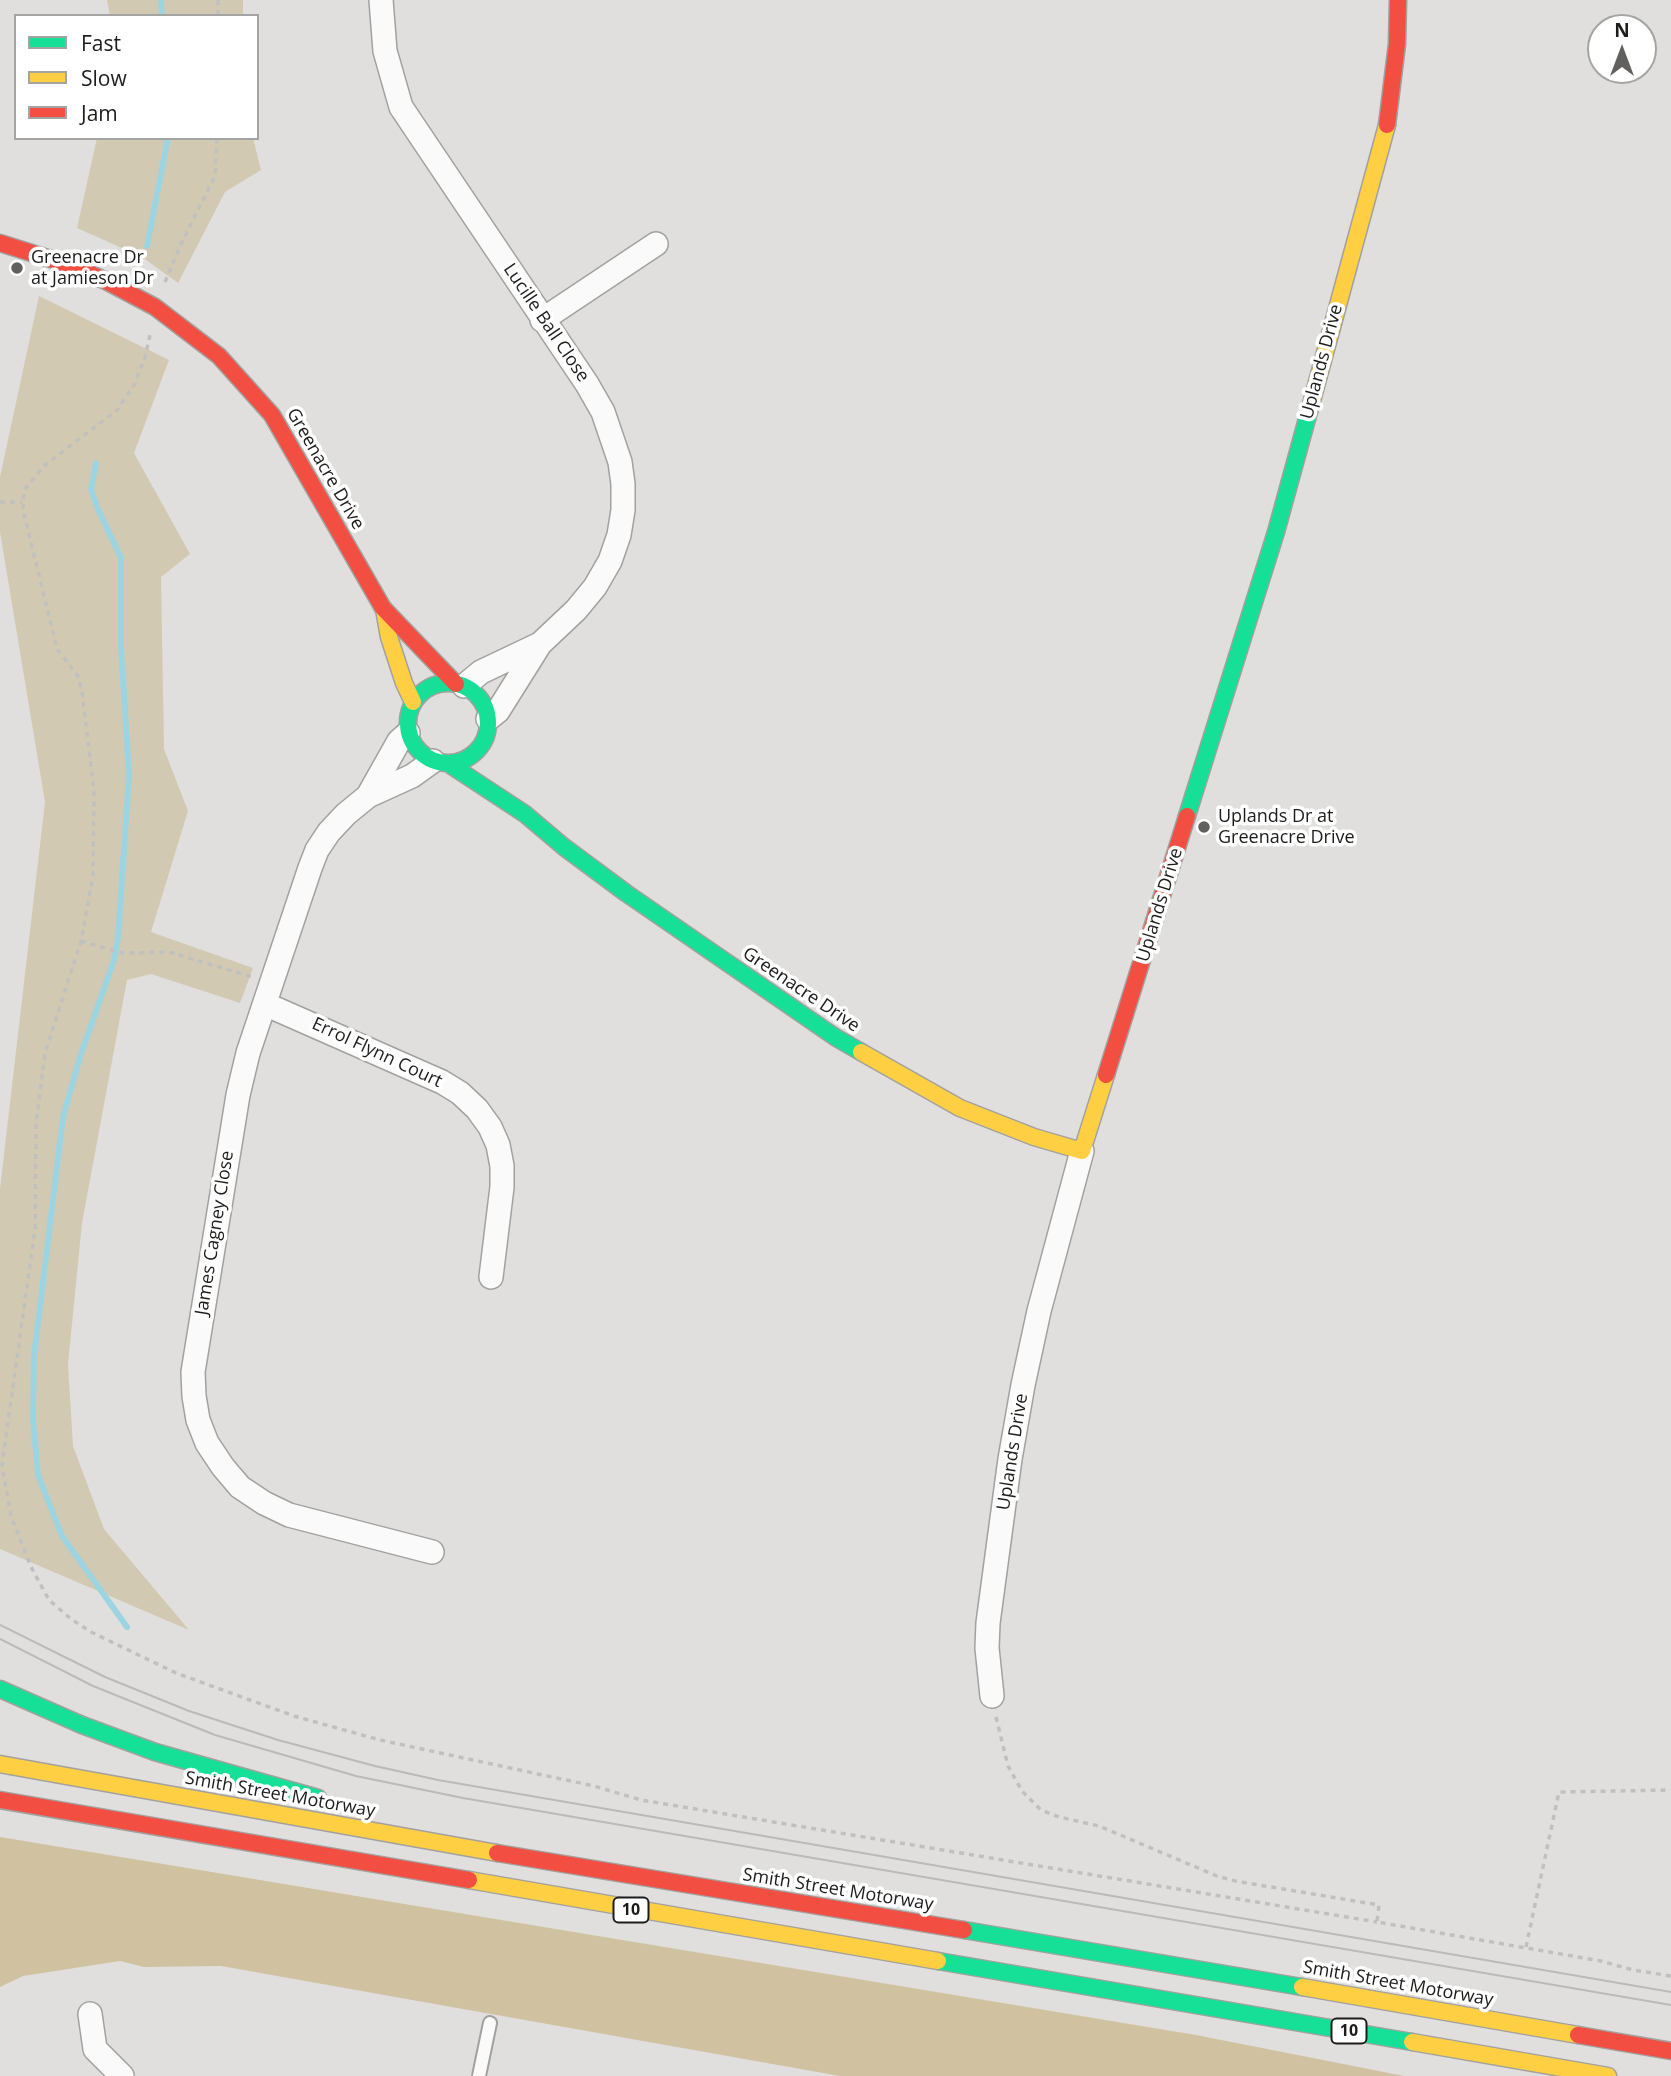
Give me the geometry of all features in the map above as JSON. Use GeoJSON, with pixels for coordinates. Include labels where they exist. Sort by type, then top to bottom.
{"type":"FeatureCollection","features":[{"type":"Feature","properties":{"kind":"main road","name":"Uplands Drive"},"geometry":{"type":"LineString","coordinates":[[1082,1151],[1276,532],[1388,121],[1397,44],[1398,0]]}},
{"type":"Feature","properties":{"kind":"main road","name":"Greenacre Drive"},"geometry":{"type":"LineString","coordinates":[[0,243],[106,281],[155,307],[219,356],[272,415],[383,608],[460,685]]}},
{"type":"Feature","properties":{"kind":"main road","name":"Greenacre Drive"},"geometry":{"type":"LineString","coordinates":[[383,608],[389,637],[413,702]]}},
{"type":"Feature","properties":{"kind":"main road"},"geometry":{"type":"LineString","coordinates":[[443,683],[460,685],[481,699],[488,719],[488,732],[483,744],[474,754],[462,761],[441,763],[422,755],[413,745],[408,733],[407,722],[413,702],[421,693],[443,683]]}},
{"type":"Feature","properties":{"kind":"main road"},"geometry":{"type":"LineString","coordinates":[[483,744],[492,763]]}},
{"type":"Feature","properties":{"kind":"main road","name":"Greenacre Drive"},"geometry":{"type":"LineString","coordinates":[[441,763],[525,814],[615,885],[835,1037],[960,1108],[1034,1137],[1082,1151]]}},
{"type":"Feature","properties":{"kind":"main road","name":"Greenacre Drive"},"geometry":{"type":"LineString","coordinates":[[505,783],[525,814]]}},
{"type":"Feature","properties":{"kind":"main road"},"geometry":{"type":"LineString","coordinates":[[0,1689],[82,1725],[155,1752],[335,1802]]}},
{"type":"Feature","properties":{"kind":"main road","name":"Smith Street Motorway"},"geometry":{"type":"LineString","coordinates":[[0,1764],[433,1843],[1085,1950],[1671,2051]]}},
{"type":"Feature","properties":{"kind":"main road","name":"10"},"geometry":{"type":"LineString","coordinates":[[0,1800],[1608,2076]]}},
{"type":"Feature","properties":{"kind":"main road"},"geometry":{"type":"LineString","coordinates":[[386,1818],[433,1843]]}},
{"type":"Feature","properties":{"kind":"main road"},"geometry":{"type":"LineString","coordinates":[[1435,2046],[1491,2071]]}},
{"type":"Feature","properties":{"kind":"street","name":"Lucille Ball Close"},"geometry":{"type":"LineString","coordinates":[[381,0],[385,51],[401,107],[587,384],[603,412],[620,462],[623,497],[619,535],[610,561],[576,610],[540,644],[498,711],[488,719]]}},
{"type":"Feature","properties":{"kind":"street"},"geometry":{"type":"LineString","coordinates":[[542,320],[656,244]]}},
{"type":"Feature","properties":{"kind":"street","name":"Lucille Ball Close"},"geometry":{"type":"LineString","coordinates":[[460,685],[540,644]]}},
{"type":"Feature","properties":{"kind":"street","name":"James Cagney Close"},"geometry":{"type":"LineString","coordinates":[[408,733],[399,741],[368,796],[329,832],[317,850],[248,1053],[238,1095],[195,1350],[194,1396],[198,1420],[207,1443],[240,1487],[264,1503],[289,1515],[432,1552]]}},
{"type":"Feature","properties":{"kind":"street","name":"James Cagney Close"},"geometry":{"type":"LineString","coordinates":[[368,796],[441,763]]}},
{"type":"Feature","properties":{"kind":"street","name":"Errol Flynn Court"},"geometry":{"type":"LineString","coordinates":[[269,994],[442,1082],[460,1093],[477,1109],[494,1136],[502,1166],[491,1277]]}},
{"type":"Feature","properties":{"kind":"street","name":"Uplands Drive"},"geometry":{"type":"LineString","coordinates":[[992,1696],[987,1648],[988,1623],[1010,1459],[1039,1311],[1082,1151]]}},
{"type":"Feature","properties":{"kind":"street"},"geometry":{"type":"LineString","coordinates":[[90,2014],[95,2049],[122,2076]]}},
{"type":"Feature","properties":{"kind":"lane"},"geometry":{"type":"LineString","coordinates":[[479,2076],[490,2023]]}},
{"type":"Feature","properties":{"kind":"path"},"geometry":{"type":"LineString","coordinates":[[164,285],[215,176],[217,140]]}},
{"type":"Feature","properties":{"kind":"path"},"geometry":{"type":"LineString","coordinates":[[150,334],[145,357],[134,385],[117,410],[45,465],[24,490],[23,502],[57,649],[78,676],[82,692],[94,793],[93,876],[81,941],[45,1053],[36,1125],[35,1229],[2,1465],[11,1516],[31,1567],[49,1600],[71,1619],[137,1655],[223,1692],[294,1716],[380,1740],[594,1786],[641,1800],[1526,1947],[1671,1976]]}},
{"type":"Feature","properties":{"kind":"path"},"geometry":{"type":"LineString","coordinates":[[0,502],[23,502]]}},
{"type":"Feature","properties":{"kind":"path"},"geometry":{"type":"LineString","coordinates":[[81,941],[122,953],[169,952],[269,994]]}},
{"type":"Feature","properties":{"kind":"path"},"geometry":{"type":"LineString","coordinates":[[992,1696],[1008,1766],[1022,1791],[1041,1810],[1099,1826],[1235,1881],[1379,1905],[1377,1922]]}},
{"type":"Feature","properties":{"kind":"path"},"geometry":{"type":"LineString","coordinates":[[1526,1947],[1559,1792],[1671,1790]]}},
{"type":"Feature","properties":{"kind":"shaded area"},"geometry":{"type":"Polygon","coordinates":[[[107,0],[243,0],[243,14],[110,14],[107,0]]]}},
{"type":"Feature","properties":{"kind":"shaded area"},"geometry":{"type":"Polygon","coordinates":[[[97,140],[254,140],[261,170],[225,192],[178,283],[142,257],[77,228],[97,140]]]}},
{"type":"Feature","properties":{"kind":"shaded area"},"geometry":{"type":"Polygon","coordinates":[[[39,296],[169,360],[134,453],[190,554],[161,577],[164,749],[188,811],[151,932],[253,968],[240,1003],[151,974],[127,980],[82,1223],[68,1364],[73,1446],[104,1529],[189,1630],[0,1549],[0,1189],[45,802],[0,532],[0,477],[39,296]]]}},
{"type":"Feature","properties":{"kind":"shaded area"},"geometry":{"type":"Polygon","coordinates":[[[0,1837],[1196,2035],[1404,2076],[840,2076],[221,1966],[144,1967],[120,1961],[23,1976],[0,1987],[0,1837]]]}},
{"type":"Feature","properties":{"kind":"waterway"},"geometry":{"type":"LineString","coordinates":[[161,0],[162,14]]}},
{"type":"Feature","properties":{"kind":"waterway"},"geometry":{"type":"LineString","coordinates":[[147,246],[168,140]]}},
{"type":"Feature","properties":{"kind":"waterway"},"geometry":{"type":"LineString","coordinates":[[96,463],[91,489],[121,558],[121,647],[129,775],[118,938],[114,960],[80,1057],[63,1117],[34,1356],[33,1419],[38,1475],[62,1536],[127,1627]]}},
{"type":"Feature","properties":{"kind":"tram line"},"geometry":{"type":"LineString","coordinates":[[0,1625],[105,1677],[189,1711],[278,1740],[438,1780],[1671,1992]]}},
{"type":"Feature","properties":{"kind":"tram line"},"geometry":{"type":"LineString","coordinates":[[0,1639],[93,1686],[215,1735],[356,1776],[463,1798],[1671,2005]]}},
{"type":"Feature","properties":{"kind":"traffic: fast"},"geometry":{"type":"LineString","coordinates":[[1187,816],[1276,532],[1310,408]]}},
{"type":"Feature","properties":{"kind":"traffic: fast"},"geometry":{"type":"LineString","coordinates":[[440,683],[456,683],[477,694],[488,715],[488,723],[488,731],[477,752],[456,763],[440,763],[426,757],[414,745],[408,731],[408,715],[414,701],[426,689],[440,683]]}},
{"type":"Feature","properties":{"kind":"traffic: fast"},"geometry":{"type":"LineString","coordinates":[[449,764],[525,814],[626,893],[835,1037],[861,1052]]}},
{"type":"Feature","properties":{"kind":"traffic: fast"},"geometry":{"type":"LineString","coordinates":[[0,1689],[82,1725],[155,1752],[318,1798]]}},
{"type":"Feature","properties":{"kind":"traffic: fast"},"geometry":{"type":"LineString","coordinates":[[964,1930],[1302,1987]]}},
{"type":"Feature","properties":{"kind":"traffic: fast"},"geometry":{"type":"LineString","coordinates":[[938,1961],[1412,2042]]}},
{"type":"Feature","properties":{"kind":"traffic: slow"},"geometry":{"type":"LineString","coordinates":[[1310,408],[1387,125]]}},
{"type":"Feature","properties":{"kind":"traffic: slow"},"geometry":{"type":"LineString","coordinates":[[384,609],[389,637],[413,702]]}},
{"type":"Feature","properties":{"kind":"traffic: slow"},"geometry":{"type":"LineString","coordinates":[[861,1052],[960,1108],[1034,1137],[1082,1151],[1106,1075]]}},
{"type":"Feature","properties":{"kind":"traffic: slow"},"geometry":{"type":"LineString","coordinates":[[0,1764],[497,1853]]}},
{"type":"Feature","properties":{"kind":"traffic: slow"},"geometry":{"type":"LineString","coordinates":[[469,1880],[938,1961]]}},
{"type":"Feature","properties":{"kind":"traffic: slow"},"geometry":{"type":"LineString","coordinates":[[1302,1987],[1578,2035]]}},
{"type":"Feature","properties":{"kind":"traffic: slow"},"geometry":{"type":"LineString","coordinates":[[1412,2042],[1608,2076]]}},
{"type":"Feature","properties":{"kind":"traffic: jam"},"geometry":{"type":"LineString","coordinates":[[1387,125],[1397,44],[1398,0]]}},
{"type":"Feature","properties":{"kind":"traffic: jam"},"geometry":{"type":"LineString","coordinates":[[0,243],[73,266],[106,281],[155,307],[219,356],[272,415],[383,608],[456,684]]}},
{"type":"Feature","properties":{"kind":"traffic: jam"},"geometry":{"type":"LineString","coordinates":[[1106,1075],[1187,816]]}},
{"type":"Feature","properties":{"kind":"traffic: jam"},"geometry":{"type":"LineString","coordinates":[[0,1800],[469,1880]]}},
{"type":"Feature","properties":{"kind":"traffic: jam"},"geometry":{"type":"LineString","coordinates":[[497,1853],[964,1930]]}},
{"type":"Feature","properties":{"kind":"traffic: jam"},"geometry":{"type":"LineString","coordinates":[[1578,2035],[1671,2051]]}},
{"type":"Feature","properties":{"kind":"place","name":"Greenacre Dr at Jamieson Dr"},"geometry":{"type":"Point","coordinates":[17,268]}},
{"type":"Feature","properties":{"kind":"place","name":"Uplands Dr at Greenacre Drive"},"geometry":{"type":"Point","coordinates":[1204,827]}}]}
